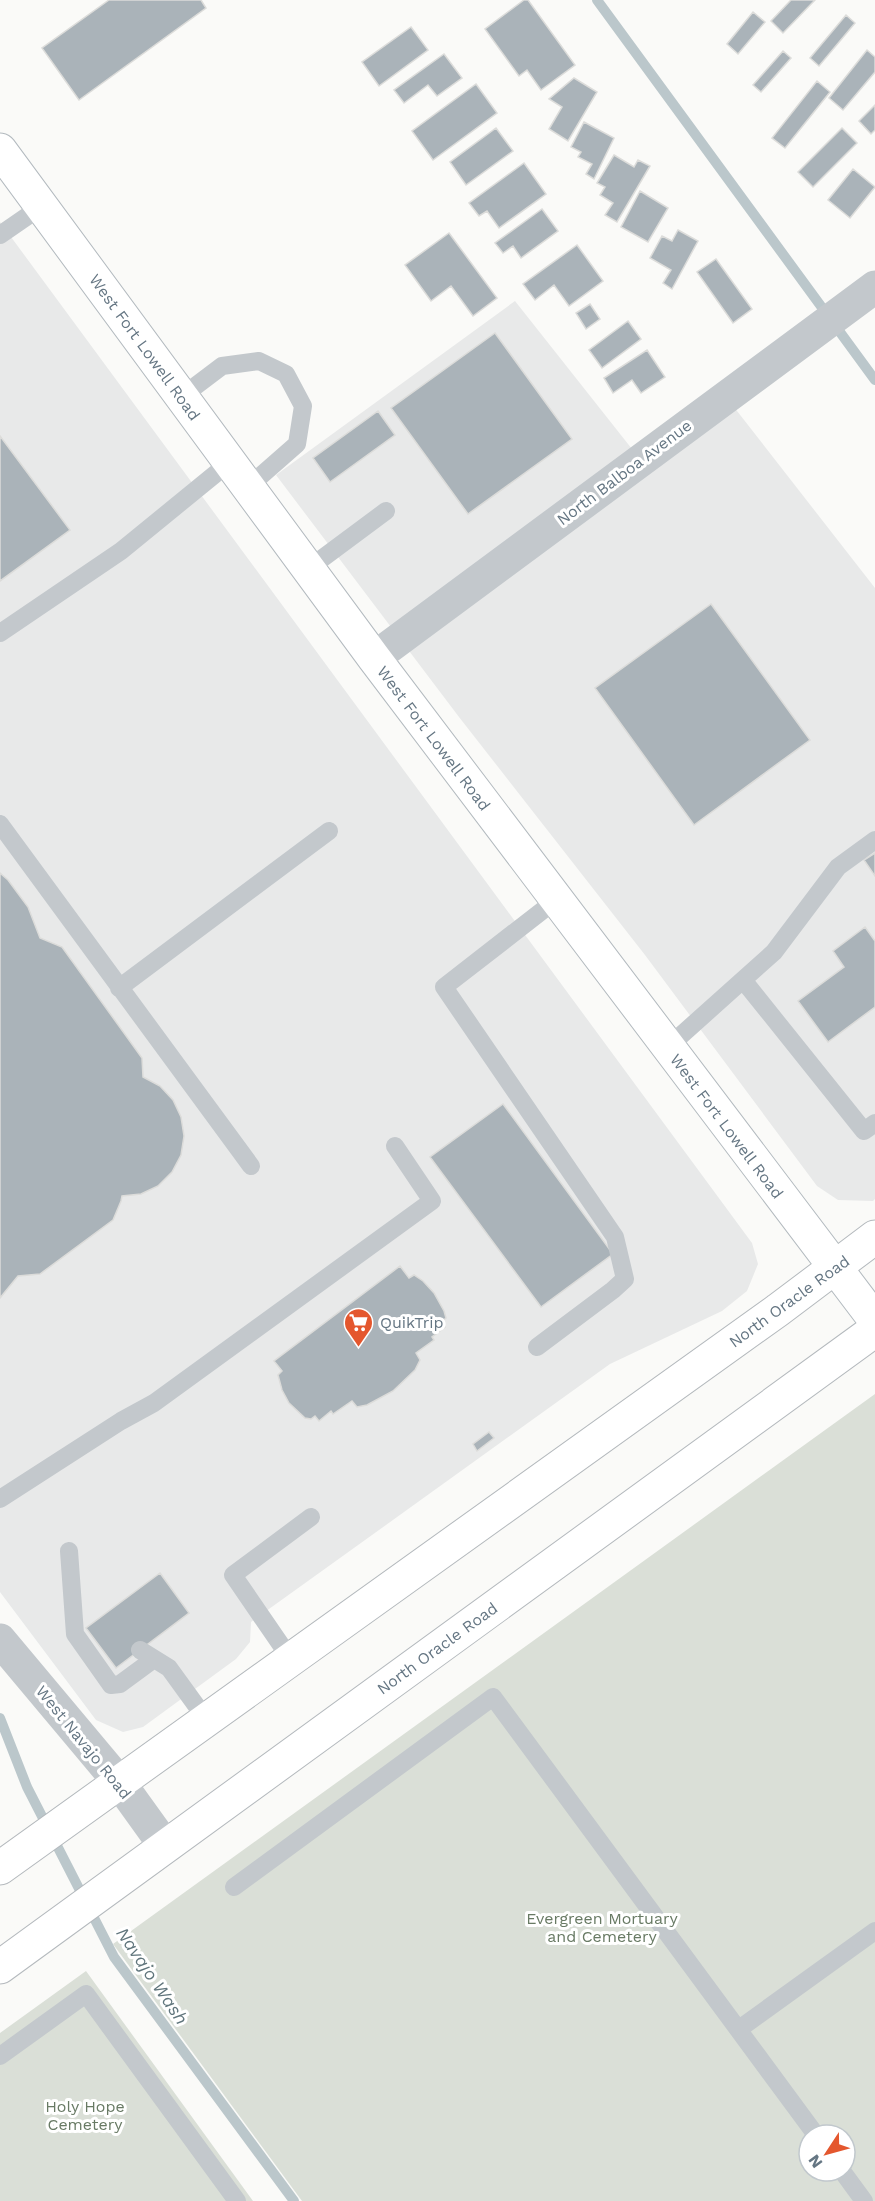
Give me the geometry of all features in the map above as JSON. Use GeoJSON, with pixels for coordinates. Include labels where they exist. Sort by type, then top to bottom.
{"type":"FeatureCollection","features":[{"type":"Feature","properties":{"kind":"main road","name":"West Fort Lowell Road"},"geometry":{"type":"LineString","coordinates":[[3,159],[42,206],[374,658],[875,1320]]}},
{"type":"Feature","properties":{"kind":"main road","name":"North Oracle Road"},"geometry":{"type":"LineString","coordinates":[[0,1868],[80,1808],[875,1237]]}},
{"type":"Feature","properties":{"kind":"main road","name":"North Oracle Road"},"geometry":{"type":"LineString","coordinates":[[0,1967],[875,1330]]}},
{"type":"Feature","properties":{"kind":"street","name":"North Balboa Avenue"},"geometry":{"type":"LineString","coordinates":[[374,658],[875,287]]}},
{"type":"Feature","properties":{"kind":"street","name":"West Navajo Road"},"geometry":{"type":"LineString","coordinates":[[0,1640],[119,1782],[165,1846]]}},
{"type":"Feature","properties":{"kind":"lane"},"geometry":{"type":"LineString","coordinates":[[0,235],[42,206]]}},
{"type":"Feature","properties":{"kind":"lane"},"geometry":{"type":"LineString","coordinates":[[0,633],[239,475],[297,444],[303,406],[286,374],[259,361],[222,366],[181,397]]}},
{"type":"Feature","properties":{"kind":"lane"},"geometry":{"type":"LineString","coordinates":[[308,569],[386,511]]}},
{"type":"Feature","properties":{"kind":"lane"},"geometry":{"type":"LineString","coordinates":[[0,824],[251,1166]]}},
{"type":"Feature","properties":{"kind":"lane"},"geometry":{"type":"LineString","coordinates":[[119,988],[329,831]]}},
{"type":"Feature","properties":{"kind":"lane"},"geometry":{"type":"LineString","coordinates":[[668,1047],[774,952],[838,867],[875,840]]}},
{"type":"Feature","properties":{"kind":"lane"},"geometry":{"type":"LineString","coordinates":[[537,1347],[613,1290],[624,1279],[615,1237],[444,987],[556,900]]}},
{"type":"Feature","properties":{"kind":"lane"},"geometry":{"type":"LineString","coordinates":[[743,980],[864,1131],[875,1123]]}},
{"type":"Feature","properties":{"kind":"lane"},"geometry":{"type":"LineString","coordinates":[[0,1499],[121,1421],[154,1403],[432,1202],[395,1146]]}},
{"type":"Feature","properties":{"kind":"lane"},"geometry":{"type":"LineString","coordinates":[[290,1658],[233,1575],[312,1517]]}},
{"type":"Feature","properties":{"kind":"lane"},"geometry":{"type":"LineString","coordinates":[[69,1551],[75,1634],[111,1685],[120,1684],[147,1654],[169,1668],[206,1719]]}},
{"type":"Feature","properties":{"kind":"lane"},"geometry":{"type":"LineString","coordinates":[[234,1887],[494,1697],[807,2123]]}},
{"type":"Feature","properties":{"kind":"lane"},"geometry":{"type":"LineString","coordinates":[[739,2029],[875,1931]]}},
{"type":"Feature","properties":{"kind":"lane"},"geometry":{"type":"LineString","coordinates":[[0,2056],[86,1994],[237,2201]]}},
{"type":"Feature","properties":{"kind":"lane"},"geometry":{"type":"LineString","coordinates":[[851,2183],[864,2201]]}},
{"type":"Feature","properties":{"kind":"shaded area"},"geometry":{"type":"Polygon","coordinates":[[[0,222],[752,1243],[758,1264],[747,1291],[722,1311],[610,1364],[251,1622],[250,1642],[236,1659],[143,1727],[123,1732],[96,1720],[0,1592],[0,222]]]}},
{"type":"Feature","properties":{"kind":"shaded area"},"geometry":{"type":"Polygon","coordinates":[[[515,301],[647,468],[730,402],[875,588],[875,1199],[873,1201],[838,1200],[817,1186],[645,955],[459,717],[276,475],[515,301]]]}},
{"type":"Feature","properties":{"kind":"green space","name":"Evergreen Mortuary and Cemetery"},"geometry":{"type":"Polygon","coordinates":[[[875,1394],[875,2201],[302,2201],[113,1944],[875,1394]]]}},
{"type":"Feature","properties":{"kind":"green space","name":"Holy Hope Cemetery"},"geometry":{"type":"Polygon","coordinates":[[[86,1971],[253,2201],[0,2201],[0,2033],[86,1971]]]}},
{"type":"Feature","properties":{"kind":"building"},"geometry":{"type":"Polygon","coordinates":[[[109,0],[201,0],[206,8],[79,100],[42,48],[109,0]]]}},
{"type":"Feature","properties":{"kind":"building"},"geometry":{"type":"Polygon","coordinates":[[[524,0],[528,0],[575,65],[541,90],[527,70],[519,76],[485,29],[524,0]]]}},
{"type":"Feature","properties":{"kind":"building"},"geometry":{"type":"Polygon","coordinates":[[[791,0],[815,0],[783,33],[771,21],[791,0]]]}},
{"type":"Feature","properties":{"kind":"building"},"geometry":{"type":"Polygon","coordinates":[[[753,12],[765,22],[738,54],[727,44],[753,12]]]}},
{"type":"Feature","properties":{"kind":"building"},"geometry":{"type":"Polygon","coordinates":[[[846,15],[855,23],[819,66],[810,58],[846,15]]]}},
{"type":"Feature","properties":{"kind":"building"},"geometry":{"type":"Polygon","coordinates":[[[411,27],[428,50],[379,86],[362,62],[411,27]]]}},
{"type":"Feature","properties":{"kind":"building"},"geometry":{"type":"Polygon","coordinates":[[[867,50],[875,57],[875,72],[843,110],[829,98],[867,50]]]}},
{"type":"Feature","properties":{"kind":"building"},"geometry":{"type":"Polygon","coordinates":[[[783,51],[791,58],[761,92],[753,85],[783,51]]]}},
{"type":"Feature","properties":{"kind":"building"},"geometry":{"type":"Polygon","coordinates":[[[444,54],[462,78],[437,96],[428,85],[404,103],[394,90],[444,54]]]}},
{"type":"Feature","properties":{"kind":"building"},"geometry":{"type":"Polygon","coordinates":[[[574,78],[597,92],[568,141],[549,129],[562,107],[549,99],[574,78]]]}},
{"type":"Feature","properties":{"kind":"building"},"geometry":{"type":"Polygon","coordinates":[[[817,81],[830,92],[785,148],[772,138],[817,81]]]}},
{"type":"Feature","properties":{"kind":"building"},"geometry":{"type":"Polygon","coordinates":[[[476,84],[497,113],[433,160],[412,131],[476,84]]]}},
{"type":"Feature","properties":{"kind":"building"},"geometry":{"type":"Polygon","coordinates":[[[875,105],[875,130],[871,134],[859,121],[875,105]]]}},
{"type":"Feature","properties":{"kind":"building"},"geometry":{"type":"Polygon","coordinates":[[[584,122],[614,138],[594,179],[586,174],[592,164],[578,157],[581,152],[571,147],[584,122]]]}},
{"type":"Feature","properties":{"kind":"building"},"geometry":{"type":"Polygon","coordinates":[[[496,128],[513,151],[466,185],[450,162],[496,128]]]}},
{"type":"Feature","properties":{"kind":"building"},"geometry":{"type":"Polygon","coordinates":[[[842,128],[857,143],[813,187],[798,172],[842,128]]]}},
{"type":"Feature","properties":{"kind":"building"},"geometry":{"type":"Polygon","coordinates":[[[614,155],[634,167],[638,160],[650,166],[617,222],[605,215],[613,203],[600,195],[605,187],[597,183],[614,155]]]}},
{"type":"Feature","properties":{"kind":"building"},"geometry":{"type":"Polygon","coordinates":[[[524,163],[546,194],[499,228],[487,211],[479,216],[469,203],[524,163]]]}},
{"type":"Feature","properties":{"kind":"building"},"geometry":{"type":"Polygon","coordinates":[[[853,169],[875,187],[850,218],[828,200],[853,169]]]}},
{"type":"Feature","properties":{"kind":"building"},"geometry":{"type":"Polygon","coordinates":[[[640,191],[668,208],[648,242],[621,227],[640,191]]]}},
{"type":"Feature","properties":{"kind":"building"},"geometry":{"type":"Polygon","coordinates":[[[542,209],[558,231],[521,258],[513,246],[503,253],[495,243],[542,209]]]}},
{"type":"Feature","properties":{"kind":"building"},"geometry":{"type":"Polygon","coordinates":[[[678,230],[698,241],[672,289],[663,283],[671,270],[650,258],[662,236],[672,241],[678,230]]]}},
{"type":"Feature","properties":{"kind":"building"},"geometry":{"type":"Polygon","coordinates":[[[449,233],[497,298],[473,316],[451,286],[431,301],[405,265],[449,233]]]}},
{"type":"Feature","properties":{"kind":"building"},"geometry":{"type":"Polygon","coordinates":[[[577,245],[603,281],[569,306],[554,285],[535,300],[523,284],[577,245]]]}},
{"type":"Feature","properties":{"kind":"building"},"geometry":{"type":"Polygon","coordinates":[[[716,259],[752,309],[733,323],[697,272],[716,259]]]}},
{"type":"Feature","properties":{"kind":"building"},"geometry":{"type":"Polygon","coordinates":[[[590,304],[600,319],[586,329],[576,313],[590,304]]]}},
{"type":"Feature","properties":{"kind":"building"},"geometry":{"type":"Polygon","coordinates":[[[628,321],[641,339],[602,368],[589,350],[628,321]]]}},
{"type":"Feature","properties":{"kind":"building"},"geometry":{"type":"Polygon","coordinates":[[[495,333],[572,439],[468,514],[391,408],[495,333]]]}},
{"type":"Feature","properties":{"kind":"building"},"geometry":{"type":"Polygon","coordinates":[[[647,350],[665,377],[641,393],[632,380],[613,393],[604,378],[647,350]]]}},
{"type":"Feature","properties":{"kind":"building"},"geometry":{"type":"Polygon","coordinates":[[[378,411],[395,435],[330,482],[313,458],[378,411]]]}},
{"type":"Feature","properties":{"kind":"building"},"geometry":{"type":"Polygon","coordinates":[[[0,436],[70,530],[0,581],[0,436]]]}},
{"type":"Feature","properties":{"kind":"building"},"geometry":{"type":"Polygon","coordinates":[[[711,604],[810,740],[694,825],[595,688],[711,604]]]}},
{"type":"Feature","properties":{"kind":"building"},"geometry":{"type":"Polygon","coordinates":[[[875,853],[875,876],[864,860],[875,853]]]}},
{"type":"Feature","properties":{"kind":"building"},"geometry":{"type":"Polygon","coordinates":[[[0,873],[28,907],[40,938],[62,947],[142,1058],[143,1077],[160,1086],[173,1100],[181,1117],[184,1136],[181,1155],[172,1172],[158,1186],[141,1194],[122,1196],[113,1220],[40,1274],[18,1276],[0,1298],[0,873]]]}},
{"type":"Feature","properties":{"kind":"building"},"geometry":{"type":"Polygon","coordinates":[[[865,927],[875,941],[875,1007],[828,1042],[798,1001],[844,967],[833,951],[865,927]]]}},
{"type":"Feature","properties":{"kind":"building"},"geometry":{"type":"Polygon","coordinates":[[[503,1104],[613,1254],[541,1307],[430,1157],[503,1104]]]}},
{"type":"Feature","properties":{"kind":"building","name":"QuikTrip"},"geometry":{"type":"Polygon","coordinates":[[[400,1266],[409,1278],[414,1275],[434,1293],[444,1311],[446,1318],[441,1322],[445,1327],[432,1337],[434,1340],[416,1353],[420,1360],[415,1370],[393,1391],[367,1405],[357,1407],[352,1401],[333,1414],[331,1411],[319,1421],[315,1416],[311,1419],[305,1418],[289,1403],[278,1375],[282,1371],[274,1361],[400,1266]]]}},
{"type":"Feature","properties":{"kind":"building"},"geometry":{"type":"Polygon","coordinates":[[[489,1432],[494,1438],[477,1451],[473,1444],[489,1432]]]}},
{"type":"Feature","properties":{"kind":"building"},"geometry":{"type":"Polygon","coordinates":[[[160,1573],[189,1613],[116,1668],[86,1628],[160,1573]]]}},
{"type":"Feature","properties":{"kind":"waterway"},"geometry":{"type":"LineString","coordinates":[[597,0],[875,380]]}},
{"type":"Feature","properties":{"kind":"waterway","name":"Navajo Wash"},"geometry":{"type":"LineString","coordinates":[[0,1718],[27,1787],[114,1957],[294,2201]]}},
{"type":"Feature","properties":{"kind":"place","name":"QuikTrip"},"geometry":{"type":"Point","coordinates":[359,1348]}}]}
